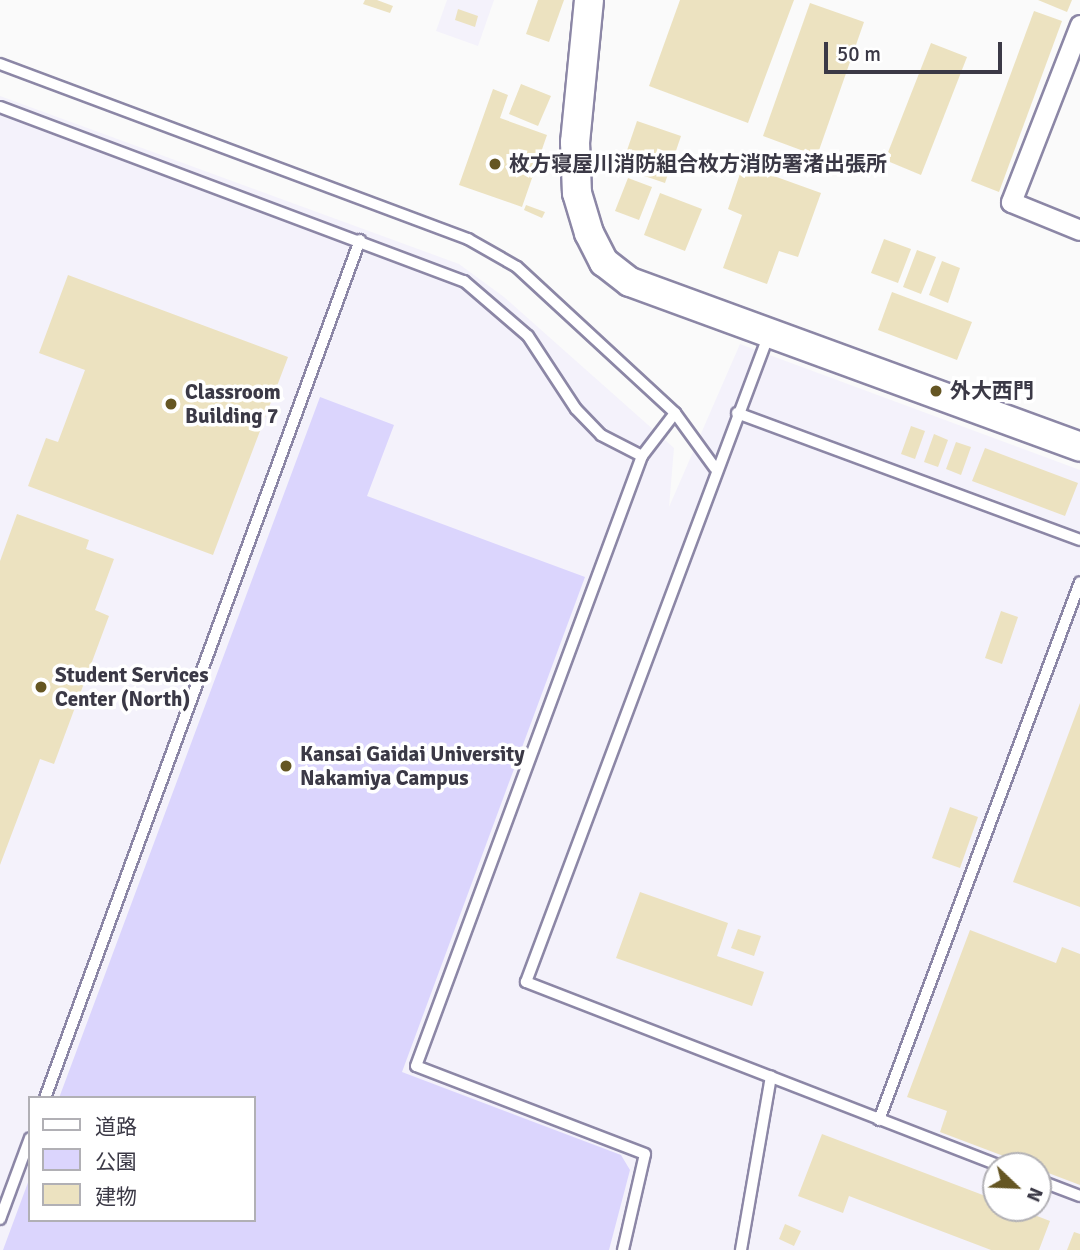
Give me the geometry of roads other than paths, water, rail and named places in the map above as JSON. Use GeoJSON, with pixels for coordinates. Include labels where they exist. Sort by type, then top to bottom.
{"type":"FeatureCollection","features":[{"type":"Feature","properties":{"kind":"street"},"geometry":{"type":"LineString","coordinates":[[589,0],[575,142],[577,193],[589,233],[604,262],[630,282],[1080,447]]}},
{"type":"Feature","properties":{"kind":"street"},"geometry":{"type":"LineString","coordinates":[[1080,24],[1011,202],[1080,230]]}},
{"type":"Feature","properties":{"kind":"lane"},"geometry":{"type":"LineString","coordinates":[[0,64],[468,239],[516,267],[675,412],[715,468]]}},
{"type":"Feature","properties":{"kind":"lane"},"geometry":{"type":"LineString","coordinates":[[0,107],[464,281],[528,336],[576,409],[601,435],[642,456]]}},
{"type":"Feature","properties":{"kind":"lane"},"geometry":{"type":"LineString","coordinates":[[46,1096],[360,240]]}},
{"type":"Feature","properties":{"kind":"lane"},"geometry":{"type":"LineString","coordinates":[[769,333],[715,468],[526,982],[982,1159]]}},
{"type":"Feature","properties":{"kind":"lane"},"geometry":{"type":"LineString","coordinates":[[623,1250],[645,1154],[416,1066],[642,456],[675,412]]}},
{"type":"Feature","properties":{"kind":"lane"},"geometry":{"type":"LineString","coordinates":[[737,413],[1080,540]]}},
{"type":"Feature","properties":{"kind":"lane"},"geometry":{"type":"LineString","coordinates":[[879,1120],[1080,582]]}},
{"type":"Feature","properties":{"kind":"lane"},"geometry":{"type":"LineString","coordinates":[[741,1250],[771,1077]]}},
{"type":"Feature","properties":{"kind":"lane"},"geometry":{"type":"LineString","coordinates":[[0,1219],[28,1143]]}},
{"type":"Feature","properties":{"kind":"lane"},"geometry":{"type":"LineString","coordinates":[[1052,1185],[1080,1196]]}},
{"type":"Feature","properties":{"kind":"place","name":"枚方寝屋川消防組合枚方消防署渚出張所"},"geometry":{"type":"Point","coordinates":[495,164]}},
{"type":"Feature","properties":{"kind":"place","name":"外大西門"},"geometry":{"type":"Point","coordinates":[936,391]}},
{"type":"Feature","properties":{"kind":"place","name":"Classroom Building 7"},"geometry":{"type":"Point","coordinates":[171,404]}},
{"type":"Feature","properties":{"kind":"place","name":"Student Services Center (North)"},"geometry":{"type":"Point","coordinates":[41,687]}},
{"type":"Feature","properties":{"kind":"place","name":"Kansai Gaidai University Nakamiya Campus"},"geometry":{"type":"Point","coordinates":[286,766]}}]}
